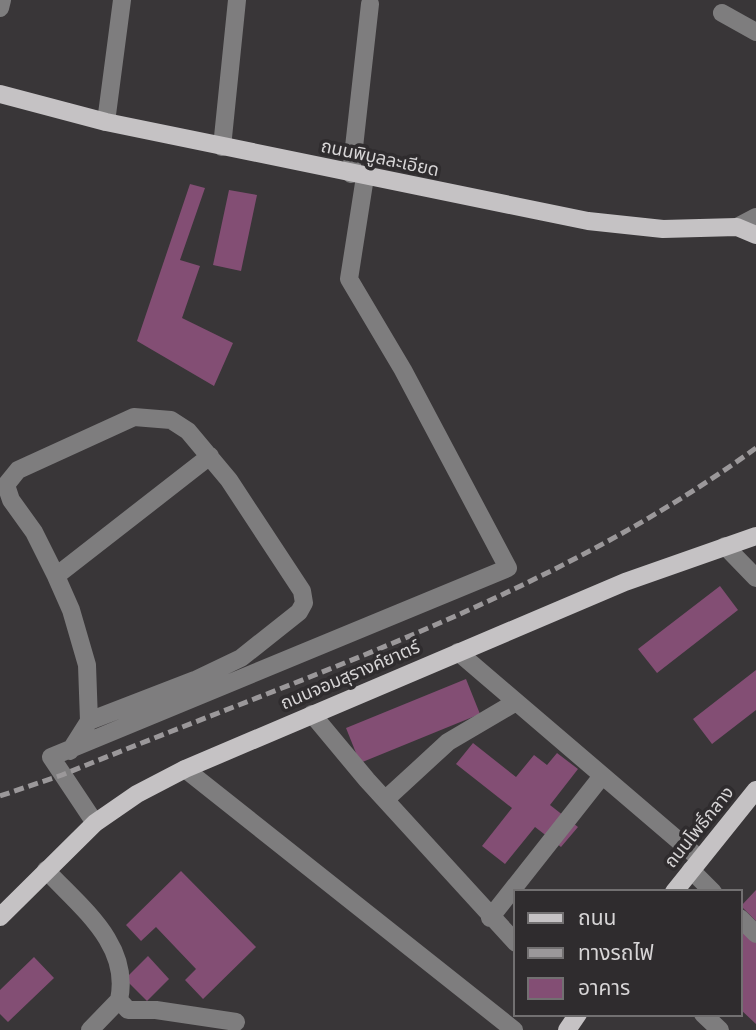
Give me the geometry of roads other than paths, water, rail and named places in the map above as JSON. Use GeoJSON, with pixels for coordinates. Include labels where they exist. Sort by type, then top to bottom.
{"type":"FeatureCollection","features":[{"type":"Feature","properties":{"kind":"main road","name":"ถนนพิบูลละเอียด"},"geometry":{"type":"LineString","coordinates":[[0,94],[106,122],[358,176],[588,221],[663,229],[737,227],[756,235]]}},
{"type":"Feature","properties":{"kind":"main road","name":"ถนนจอมสุรางค์ยาตร์"},"geometry":{"type":"LineString","coordinates":[[0,918],[95,823],[137,794],[185,769],[625,583],[756,536]]}},
{"type":"Feature","properties":{"kind":"main road","name":"ถนนโพธิ์กลาง"},"geometry":{"type":"LineString","coordinates":[[676,890],[756,790]]}},
{"type":"Feature","properties":{"kind":"street"},"geometry":{"type":"LineString","coordinates":[[0,8],[2,0]]}},
{"type":"Feature","properties":{"kind":"street"},"geometry":{"type":"LineString","coordinates":[[106,122],[122,0]]}},
{"type":"Feature","properties":{"kind":"street"},"geometry":{"type":"LineString","coordinates":[[222,147],[237,0]]}},
{"type":"Feature","properties":{"kind":"street"},"geometry":{"type":"LineString","coordinates":[[95,823],[51,757],[508,568],[403,370],[349,279],[370,4]]}},
{"type":"Feature","properties":{"kind":"street"},"geometry":{"type":"LineString","coordinates":[[722,13],[756,32]]}},
{"type":"Feature","properties":{"kind":"street"},"geometry":{"type":"LineString","coordinates":[[737,227],[756,217]]}},
{"type":"Feature","properties":{"kind":"street"},"geometry":{"type":"LineString","coordinates":[[70,751],[89,722],[195,680],[241,658],[299,612],[304,603],[302,591],[210,456],[188,431],[171,420],[134,416],[18,470],[6,485],[11,500],[34,532],[71,610],[87,665],[89,722]]}},
{"type":"Feature","properties":{"kind":"street"},"geometry":{"type":"LineString","coordinates":[[56,576],[210,456]]}},
{"type":"Feature","properties":{"kind":"street"},"geometry":{"type":"LineString","coordinates":[[725,546],[756,578]]}},
{"type":"Feature","properties":{"kind":"street"},"geometry":{"type":"LineString","coordinates":[[458,652],[602,776],[695,865],[712,890]]}},
{"type":"Feature","properties":{"kind":"street"},"geometry":{"type":"LineString","coordinates":[[386,799],[448,742],[516,702]]}},
{"type":"Feature","properties":{"kind":"street"},"geometry":{"type":"LineString","coordinates":[[312,714],[490,918],[514,941]]}},
{"type":"Feature","properties":{"kind":"street"},"geometry":{"type":"LineString","coordinates":[[185,769],[514,1030]]}},
{"type":"Feature","properties":{"kind":"street"},"geometry":{"type":"LineString","coordinates":[[490,918],[602,776]]}},
{"type":"Feature","properties":{"kind":"street"},"geometry":{"type":"LineString","coordinates":[[46,870],[103,931],[114,948],[121,972],[119,1000],[90,1030]]}},
{"type":"Feature","properties":{"kind":"street"},"geometry":{"type":"LineString","coordinates":[[742,920],[756,933]]}},
{"type":"Feature","properties":{"kind":"street"},"geometry":{"type":"LineString","coordinates":[[119,1000],[128,1010],[156,1010],[236,1022]]}},
{"type":"Feature","properties":{"kind":"street"},"geometry":{"type":"LineString","coordinates":[[705,1016],[720,1030]]}},
{"type":"Feature","properties":{"kind":"railway"},"geometry":{"type":"LineString","coordinates":[[0,796],[62,775],[330,669],[507,592],[593,549],[676,501],[756,448]]}}]}
